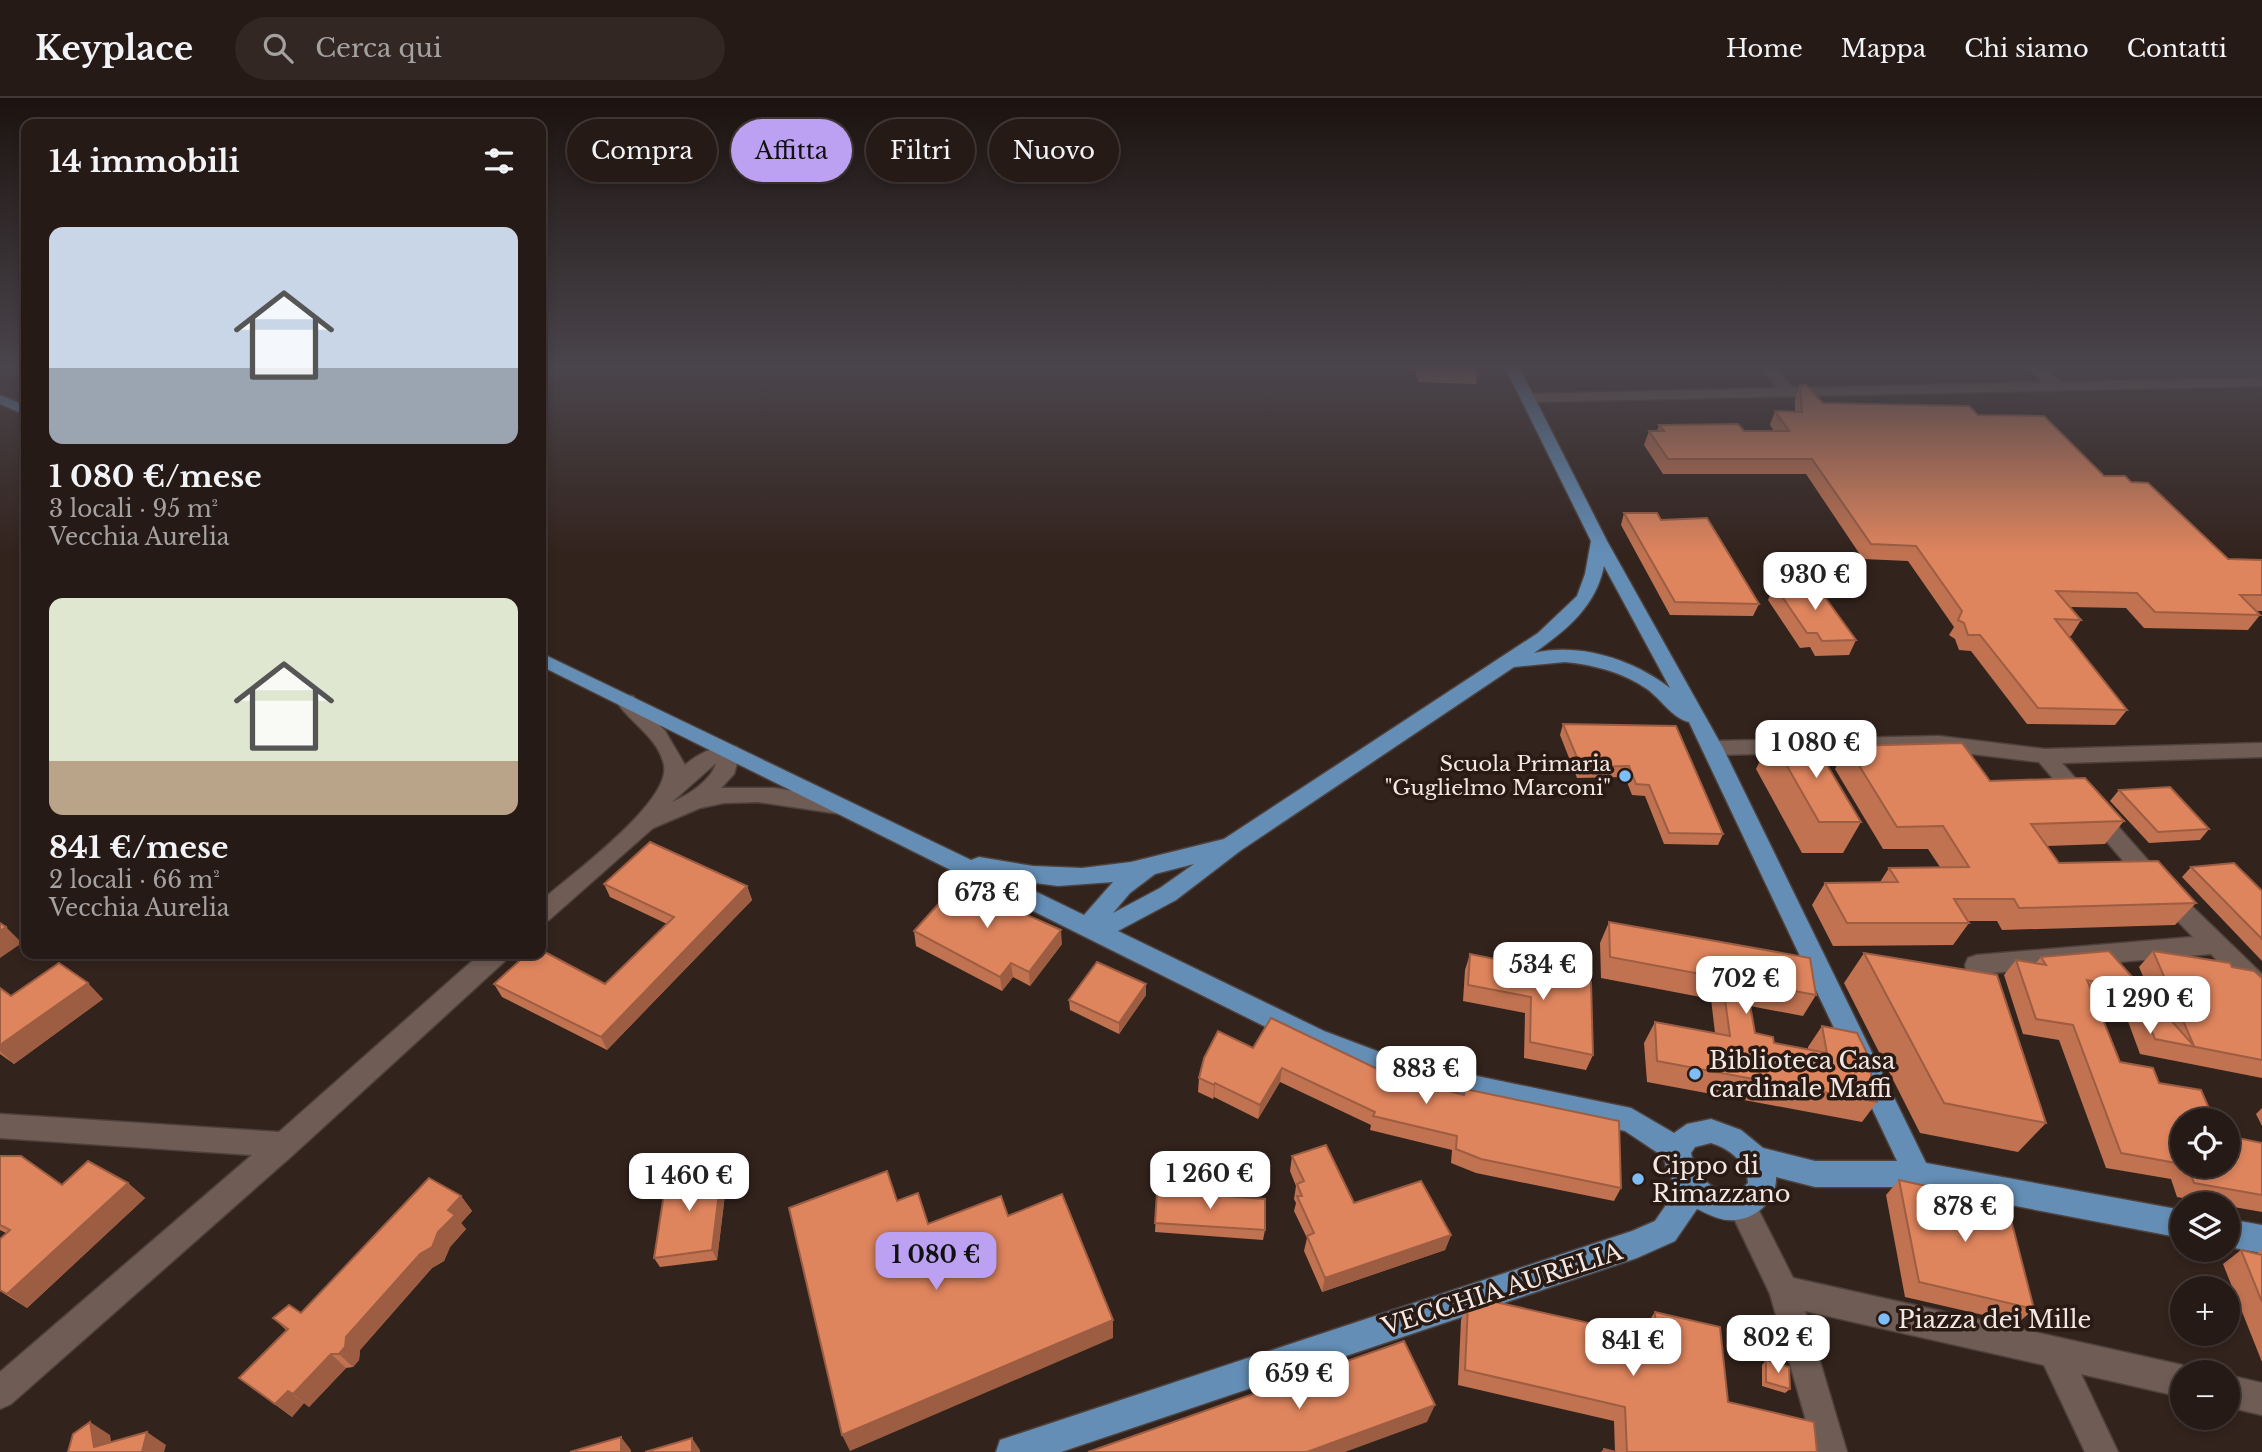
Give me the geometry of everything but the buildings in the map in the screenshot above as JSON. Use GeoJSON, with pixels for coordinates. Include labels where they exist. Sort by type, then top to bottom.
{"type":"FeatureCollection","features":[{"type":"Feature","properties":{"kind":"main road"},"geometry":{"type":"LineString","coordinates":[[1543,428],[1599,541],[1713,748],[1917,1174]]}},
{"type":"Feature","properties":{"kind":"main road"},"geometry":{"type":"LineString","coordinates":[[1092,928],[1134,915],[1190,882],[1231,845],[1500,667],[1563,622],[1590,593],[1599,541]]}},
{"type":"Feature","properties":{"kind":"main road"},"geometry":{"type":"LineString","coordinates":[[1500,667],[1560,653],[1595,659],[1622,668],[1653,685],[1679,706],[1713,748]]}},
{"type":"Feature","properties":{"kind":"main road"},"geometry":{"type":"LineString","coordinates":[[546,662],[1315,1039],[1376,1062],[1448,1081],[1631,1120],[1677,1150]]}},
{"type":"Feature","properties":{"kind":"main road"},"geometry":{"type":"LineString","coordinates":[[953,860],[1034,876],[1072,877],[1152,868],[1231,845]]}},
{"type":"Feature","properties":{"kind":"main road"},"geometry":{"type":"LineString","coordinates":[[1092,928],[1122,887],[1152,868]]}},
{"type":"Feature","properties":{"kind":"main road"},"geometry":{"type":"LineString","coordinates":[[1711,1131],[1736,1140],[1755,1159],[1760,1169],[1762,1188],[1751,1202],[1742,1206],[1717,1204],[1693,1190],[1679,1170],[1677,1150],[1689,1135],[1711,1131]]}},
{"type":"Feature","properties":{"kind":"main road"},"geometry":{"type":"LineString","coordinates":[[1755,1159],[1815,1174],[1917,1174],[2170,1222]]}},
{"type":"Feature","properties":{"kind":"main road","name":"VECCHIA AURELIA"},"geometry":{"type":"LineString","coordinates":[[1012,1452],[1637,1244],[1665,1231],[1693,1190]]}},
{"type":"Feature","properties":{"kind":"main road"},"geometry":{"type":"LineString","coordinates":[[2240,1235],[2262,1239]]}},
{"type":"Feature","properties":{"kind":"street"},"geometry":{"type":"LineString","coordinates":[[546,910],[645,823],[665,796],[676,774],[674,759],[649,724],[625,701]]}},
{"type":"Feature","properties":{"kind":"street"},"geometry":{"type":"LineString","coordinates":[[1713,748],[1940,743],[2045,756],[2262,750]]}},
{"type":"Feature","properties":{"kind":"street"},"geometry":{"type":"LineString","coordinates":[[665,796],[704,760],[730,752]]}},
{"type":"Feature","properties":{"kind":"street"},"geometry":{"type":"LineString","coordinates":[[685,806],[709,790],[724,774],[730,752]]}},
{"type":"Feature","properties":{"kind":"street"},"geometry":{"type":"LineString","coordinates":[[2045,756],[2161,890],[2262,990]]}},
{"type":"Feature","properties":{"kind":"street"},"geometry":{"type":"LineString","coordinates":[[645,823],[710,798],[740,795],[784,797],[842,806]]}},
{"type":"Feature","properties":{"kind":"street"},"geometry":{"type":"LineString","coordinates":[[1991,1014],[1977,964],[2218,944]]}},
{"type":"Feature","properties":{"kind":"street"},"geometry":{"type":"LineString","coordinates":[[0,1393],[284,1145],[490,959]]}},
{"type":"Feature","properties":{"kind":"street"},"geometry":{"type":"LineString","coordinates":[[0,1126],[284,1145]]}},
{"type":"Feature","properties":{"kind":"street"},"geometry":{"type":"LineString","coordinates":[[1742,1206],[1784,1291],[1831,1452]]}},
{"type":"Feature","properties":{"kind":"street"},"geometry":{"type":"LineString","coordinates":[[1784,1291],[2170,1378]]}},
{"type":"Feature","properties":{"kind":"street"},"geometry":{"type":"LineString","coordinates":[[2053,1351],[2102,1452]]}},
{"type":"Feature","properties":{"kind":"street"},"geometry":{"type":"LineString","coordinates":[[2240,1394],[2262,1399]]}},
{"type":"Feature","properties":{"kind":"place","name":"Scuola Primaria \"Guglielmo Marconi\""},"geometry":{"type":"Point","coordinates":[1625,776]}},
{"type":"Feature","properties":{"kind":"place","name":"Biblioteca Casa cardinale Maffi"},"geometry":{"type":"Point","coordinates":[1695,1074]}},
{"type":"Feature","properties":{"kind":"place","name":"Cippo di Rimazzano"},"geometry":{"type":"Point","coordinates":[1638,1179]}},
{"type":"Feature","properties":{"kind":"place","name":"Piazza dei Mille"},"geometry":{"type":"Point","coordinates":[1884,1319]}}]}
